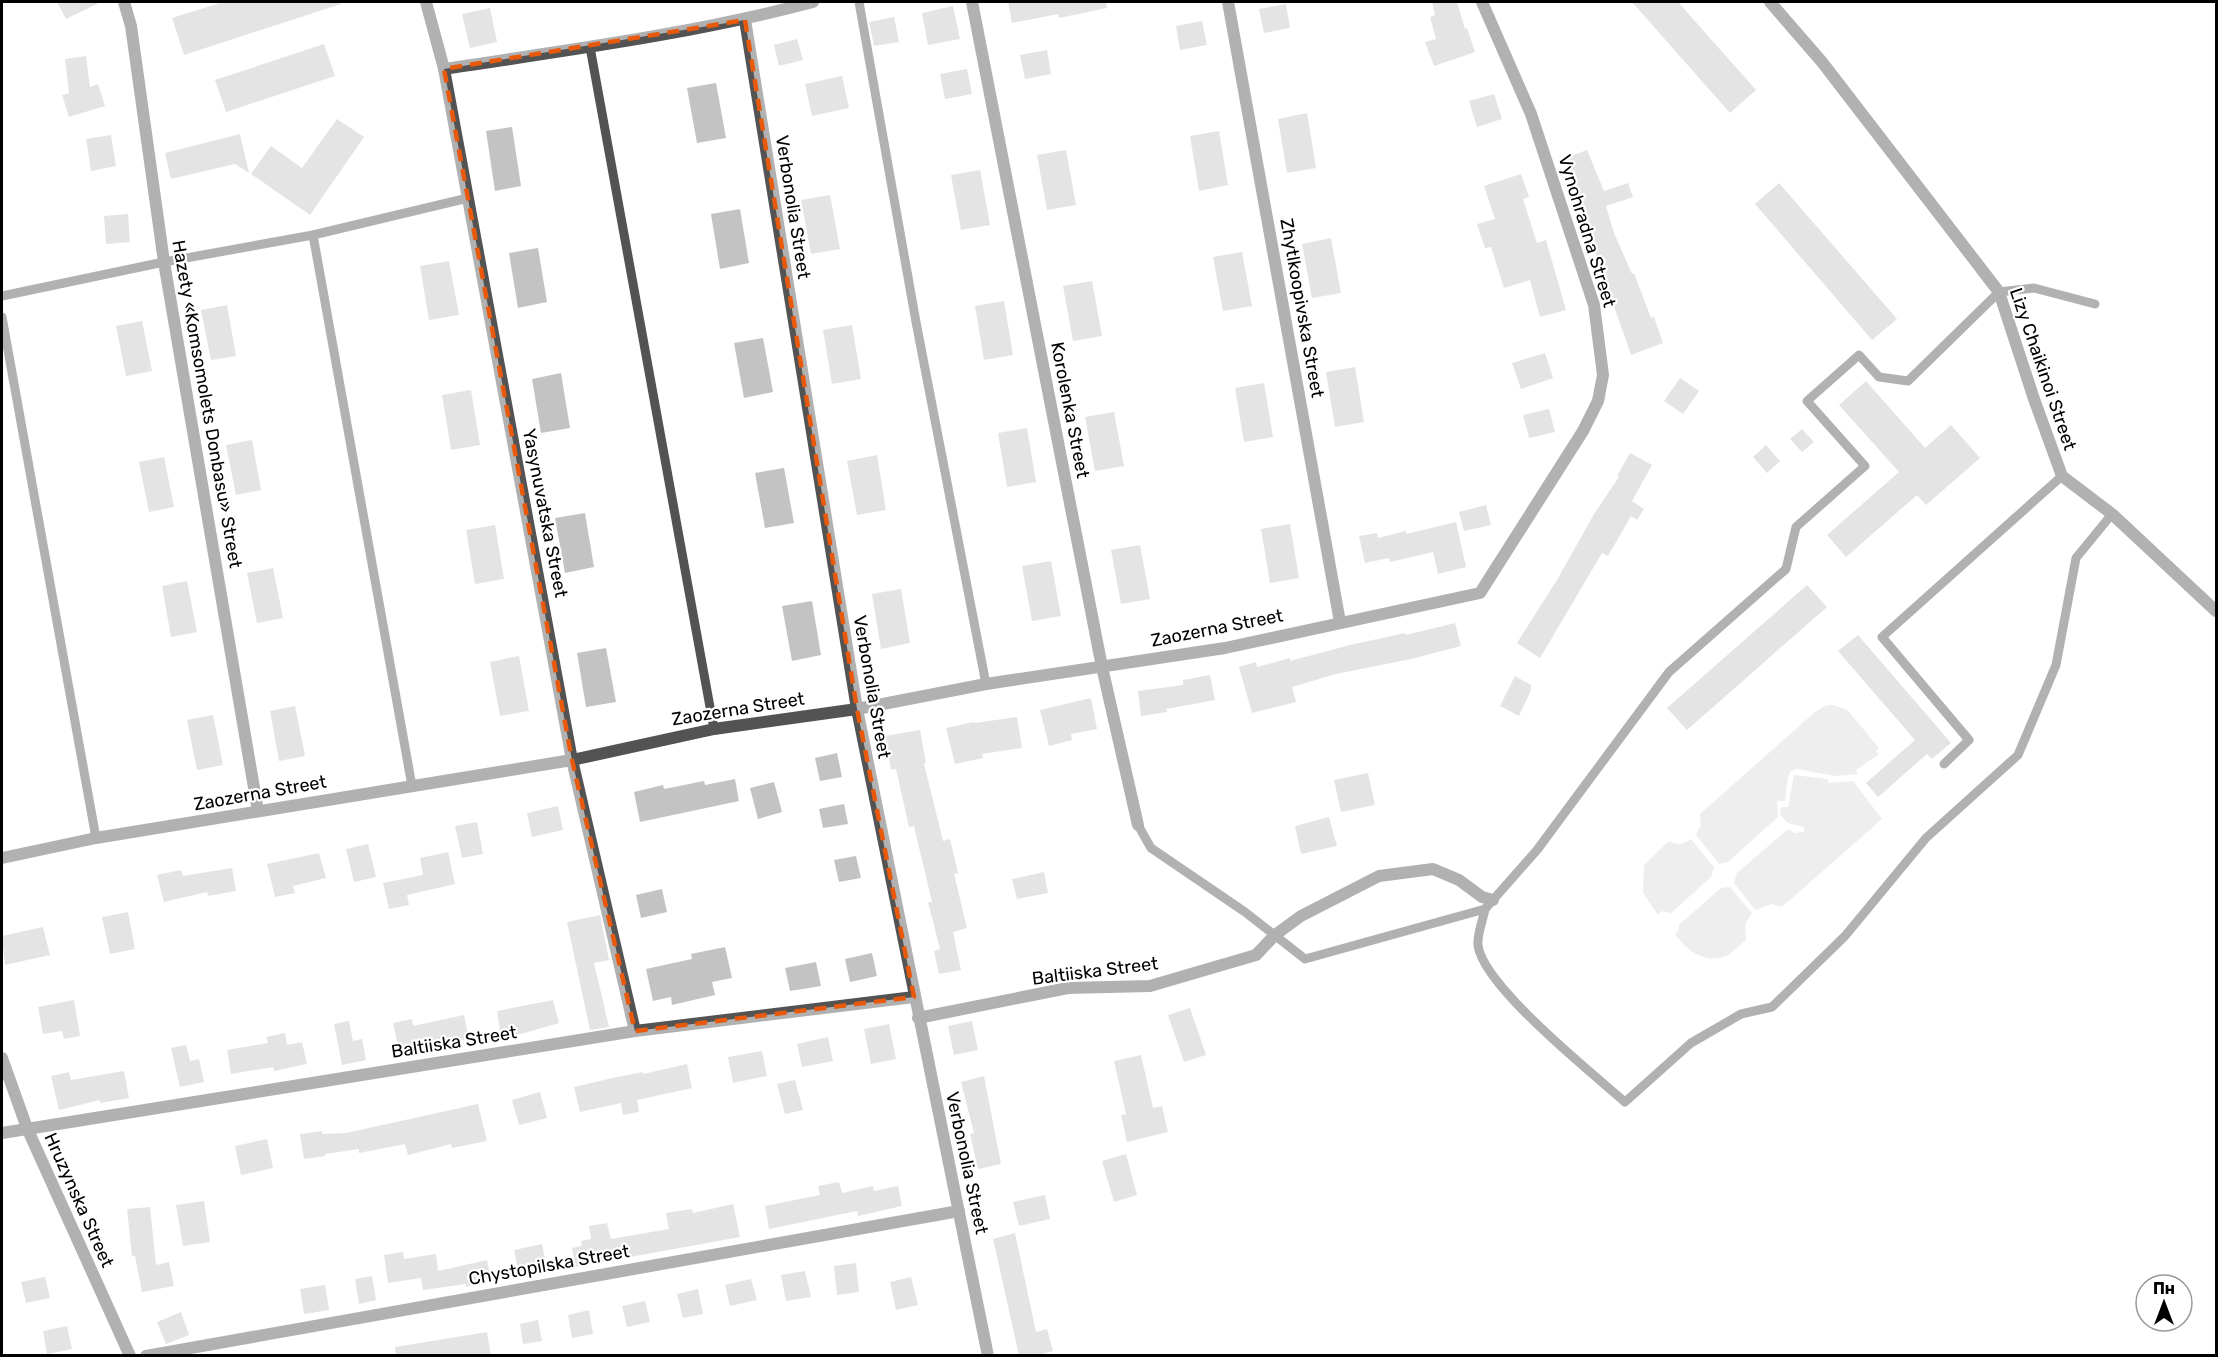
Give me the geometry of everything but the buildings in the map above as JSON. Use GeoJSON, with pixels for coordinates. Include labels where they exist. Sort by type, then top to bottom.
{"type":"FeatureCollection","features":[{"type":"Feature","properties":{"kind":"street","name":"Hazety «Komsomolets Donbasu» Street"},"geometry":{"type":"LineString","coordinates":[[124,2],[131,26],[164,262],[258,811]]}},
{"type":"Feature","properties":{"kind":"street","name":"Yasynuvatska Street"},"geometry":{"type":"LineString","coordinates":[[426,2],[444,69],[572,760],[635,1031]]}},
{"type":"Feature","properties":{"kind":"street"},"geometry":{"type":"LineString","coordinates":[[444,69],[745,20],[813,2]]}},
{"type":"Feature","properties":{"kind":"street","name":"Korolenka Street"},"geometry":{"type":"LineString","coordinates":[[972,2],[1102,667],[1137,825]]}},
{"type":"Feature","properties":{"kind":"street","name":"Zhytlkoopivska Street"},"geometry":{"type":"LineString","coordinates":[[1228,2],[1340,622]]}},
{"type":"Feature","properties":{"kind":"street","name":"Vynohradna Street"},"geometry":{"type":"LineString","coordinates":[[1480,593],[1583,431],[1598,401],[1603,375],[1594,305],[1531,114],[1482,2]]}},
{"type":"Feature","properties":{"kind":"street","name":"Lizy Chaikinoi Street"},"geometry":{"type":"LineString","coordinates":[[1770,2],[1822,62],[1999,292],[2062,476],[2112,514],[2217,610]]}},
{"type":"Feature","properties":{"kind":"street","name":"Verbonolia Street"},"geometry":{"type":"LineString","coordinates":[[745,20],[857,709],[988,1356]]}},
{"type":"Feature","properties":{"kind":"street","name":"Zaozerna Street"},"geometry":{"type":"LineString","coordinates":[[2,858],[96,838],[572,760],[714,729],[857,709],[986,684],[1225,648],[1480,593]]}},
{"type":"Feature","properties":{"kind":"street","name":"Baltiiska Street"},"geometry":{"type":"LineString","coordinates":[[918,1018],[1068,988],[1150,986],[1256,955],[1275,935],[1301,916],[1379,876],[1433,868],[1459,880],[1489,905]]}},
{"type":"Feature","properties":{"kind":"street","name":"Baltiiska Street"},"geometry":{"type":"LineString","coordinates":[[2,1133],[635,1031],[914,997]]}},
{"type":"Feature","properties":{"kind":"street","name":"Hruzynska Street"},"geometry":{"type":"LineString","coordinates":[[2,1058],[27,1128],[130,1356]]}},
{"type":"Feature","properties":{"kind":"street","name":"Chystopilska Street"},"geometry":{"type":"LineString","coordinates":[[146,1356],[958,1211]]}},
{"type":"Feature","properties":{"kind":"lane"},"geometry":{"type":"LineString","coordinates":[[859,2],[916,322],[986,684]]}},
{"type":"Feature","properties":{"kind":"lane"},"geometry":{"type":"LineString","coordinates":[[590,47],[714,729]]}},
{"type":"Feature","properties":{"kind":"lane"},"geometry":{"type":"LineString","coordinates":[[2,296],[164,262],[313,235],[468,198]]}},
{"type":"Feature","properties":{"kind":"lane"},"geometry":{"type":"LineString","coordinates":[[313,235],[412,786]]}},
{"type":"Feature","properties":{"kind":"lane"},"geometry":{"type":"LineString","coordinates":[[2095,304],[2034,288],[1999,292],[1908,381],[1879,377],[1859,355],[1807,401],[1865,466],[1796,527],[1786,569],[1669,672],[1537,850],[1489,905],[1478,944],[1485,966],[1521,1009],[1625,1102],[1691,1043],[1741,1014],[1772,1007],[1845,936],[1926,838],[2018,755],[2056,665],[2076,558],[2112,514]]}},
{"type":"Feature","properties":{"kind":"lane"},"geometry":{"type":"LineString","coordinates":[[2,317],[96,838]]}},
{"type":"Feature","properties":{"kind":"lane"},"geometry":{"type":"LineString","coordinates":[[1944,764],[1969,741],[1882,637],[2062,476]]}},
{"type":"Feature","properties":{"kind":"lane"},"geometry":{"type":"LineString","coordinates":[[1137,825],[1151,848],[1245,912],[1305,959],[1489,905]]}},
{"type":"Feature","properties":{"kind":"highlighted area"},"geometry":{"type":"Polygon","coordinates":[[[745,20],[857,709],[914,997],[635,1031],[572,760],[444,69],[745,20]]]}},
{"type":"Feature","properties":{"kind":"shaded area"},"geometry":{"type":"Polygon","coordinates":[[[1832,705],[1846,709],[1850,713],[1879,748],[1876,751],[1879,754],[1856,770],[1858,774],[1835,776],[1797,769],[1791,771],[1788,776],[1785,801],[1777,801],[1778,817],[1728,862],[1719,864],[1696,835],[1701,825],[1700,814],[1815,712],[1824,706],[1832,705]]]}},
{"type":"Feature","properties":{"kind":"shaded area"},"geometry":{"type":"Polygon","coordinates":[[[1794,775],[1828,779],[1829,783],[1853,781],[1882,819],[1782,907],[1772,904],[1755,910],[1734,883],[1737,873],[1788,829],[1795,833],[1804,832],[1804,827],[1787,823],[1780,814],[1781,807],[1788,807],[1794,775]]]}},
{"type":"Feature","properties":{"kind":"shaded area"},"geometry":{"type":"Polygon","coordinates":[[[1691,839],[1714,867],[1711,877],[1671,913],[1662,911],[1658,915],[1643,893],[1644,865],[1669,841],[1680,844],[1691,839]]]}},
{"type":"Feature","properties":{"kind":"shaded area"},"geometry":{"type":"Polygon","coordinates":[[[1730,887],[1752,913],[1745,925],[1746,940],[1723,957],[1708,958],[1695,953],[1675,934],[1679,930],[1679,925],[1721,888],[1730,887]]]}}]}
